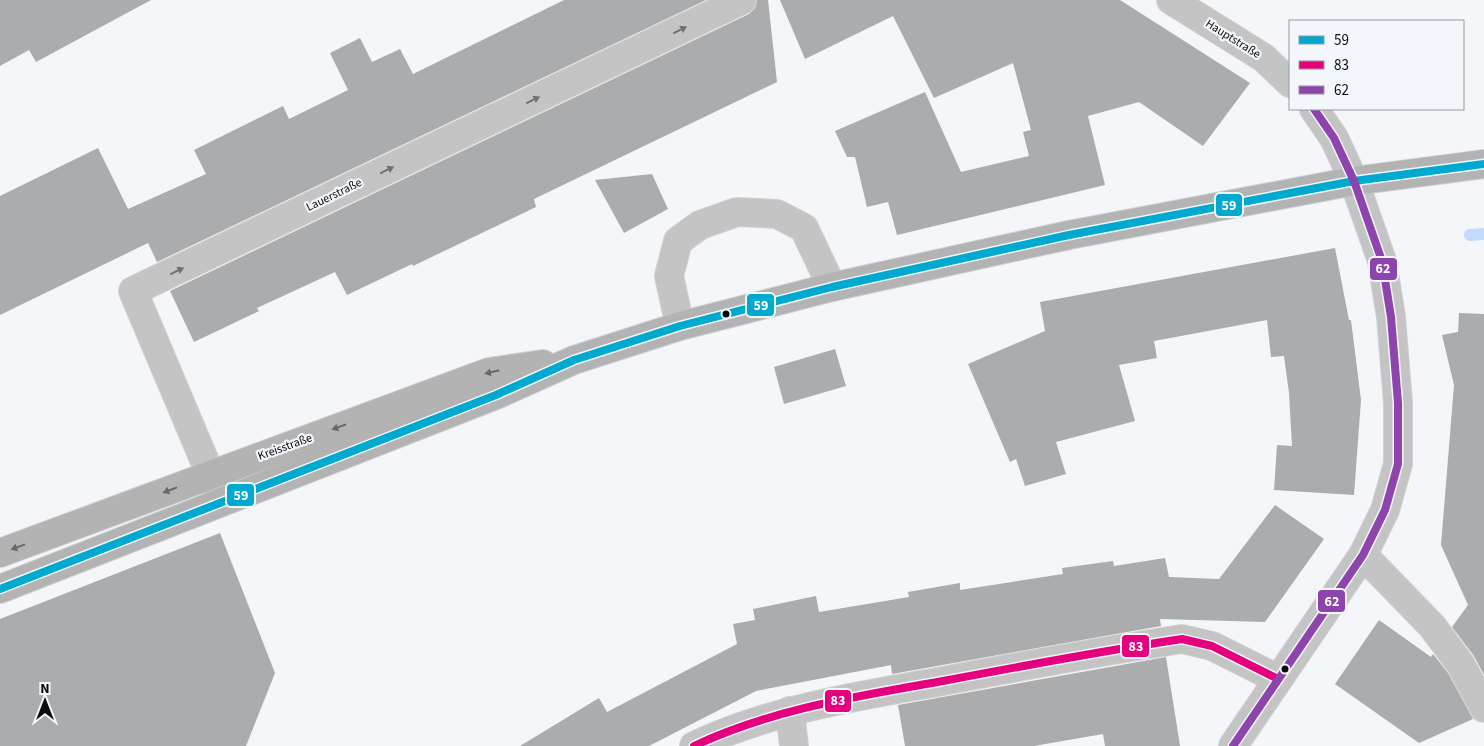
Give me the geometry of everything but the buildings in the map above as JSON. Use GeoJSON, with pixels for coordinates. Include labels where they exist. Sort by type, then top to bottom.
{"type":"FeatureCollection","features":[{"type":"Feature","properties":{"kind":"main road","name":"Kreisstraße"},"geometry":{"type":"LineString","coordinates":[[0,589],[496,395],[574,360],[680,326],[832,287],[1068,235],[1354,181],[1484,164]]}},
{"type":"Feature","properties":{"kind":"main road","name":"Kreisstraße"},"geometry":{"type":"LineString","coordinates":[[0,554],[489,372],[574,360]]}},
{"type":"Feature","properties":{"kind":"street","name":"Lauerstraße"},"geometry":{"type":"LineString","coordinates":[[222,502],[133,291],[742,0]]}},
{"type":"Feature","properties":{"kind":"street","name":"Hauptstraße"},"geometry":{"type":"LineString","coordinates":[[1171,0],[1264,58],[1289,82]]}},
{"type":"Feature","properties":{"kind":"street"},"geometry":{"type":"LineString","coordinates":[[1233,746],[1363,555],[1385,510],[1398,464],[1398,403],[1391,317],[1382,261],[1354,181],[1334,138],[1315,110]]}},
{"type":"Feature","properties":{"kind":"street"},"geometry":{"type":"LineString","coordinates":[[680,326],[669,276],[678,241],[700,225],[738,212],[777,214],[804,228],[832,287]]}},
{"type":"Feature","properties":{"kind":"street"},"geometry":{"type":"LineString","coordinates":[[1363,555],[1432,626],[1461,666],[1484,708]]}},
{"type":"Feature","properties":{"kind":"street"},"geometry":{"type":"LineString","coordinates":[[694,746],[732,729],[790,711],[854,697],[1182,639],[1212,646],[1278,679]]}},
{"type":"Feature","properties":{"kind":"street"},"geometry":{"type":"LineString","coordinates":[[790,711],[794,746]]}},
{"type":"Feature","properties":{"kind":"waterway"},"geometry":{"type":"LineString","coordinates":[[1470,235],[1484,234]]}},
{"type":"Feature","properties":{"kind":"transit line","name":"62"},"geometry":{"type":"LineString","coordinates":[[1233,746],[1363,555],[1385,510],[1398,464],[1398,403],[1391,317],[1382,261],[1354,181],[1334,138],[1315,110]]}},
{"type":"Feature","properties":{"kind":"transit line","name":"59"},"geometry":{"type":"LineString","coordinates":[[0,589],[496,395],[574,360],[680,326],[832,287],[1069,235],[1354,181],[1484,164]]}},
{"type":"Feature","properties":{"kind":"transit line","name":"83"},"geometry":{"type":"LineString","coordinates":[[694,746],[754,722],[816,705],[1032,664],[1182,639],[1212,646],[1278,679]]}}]}
